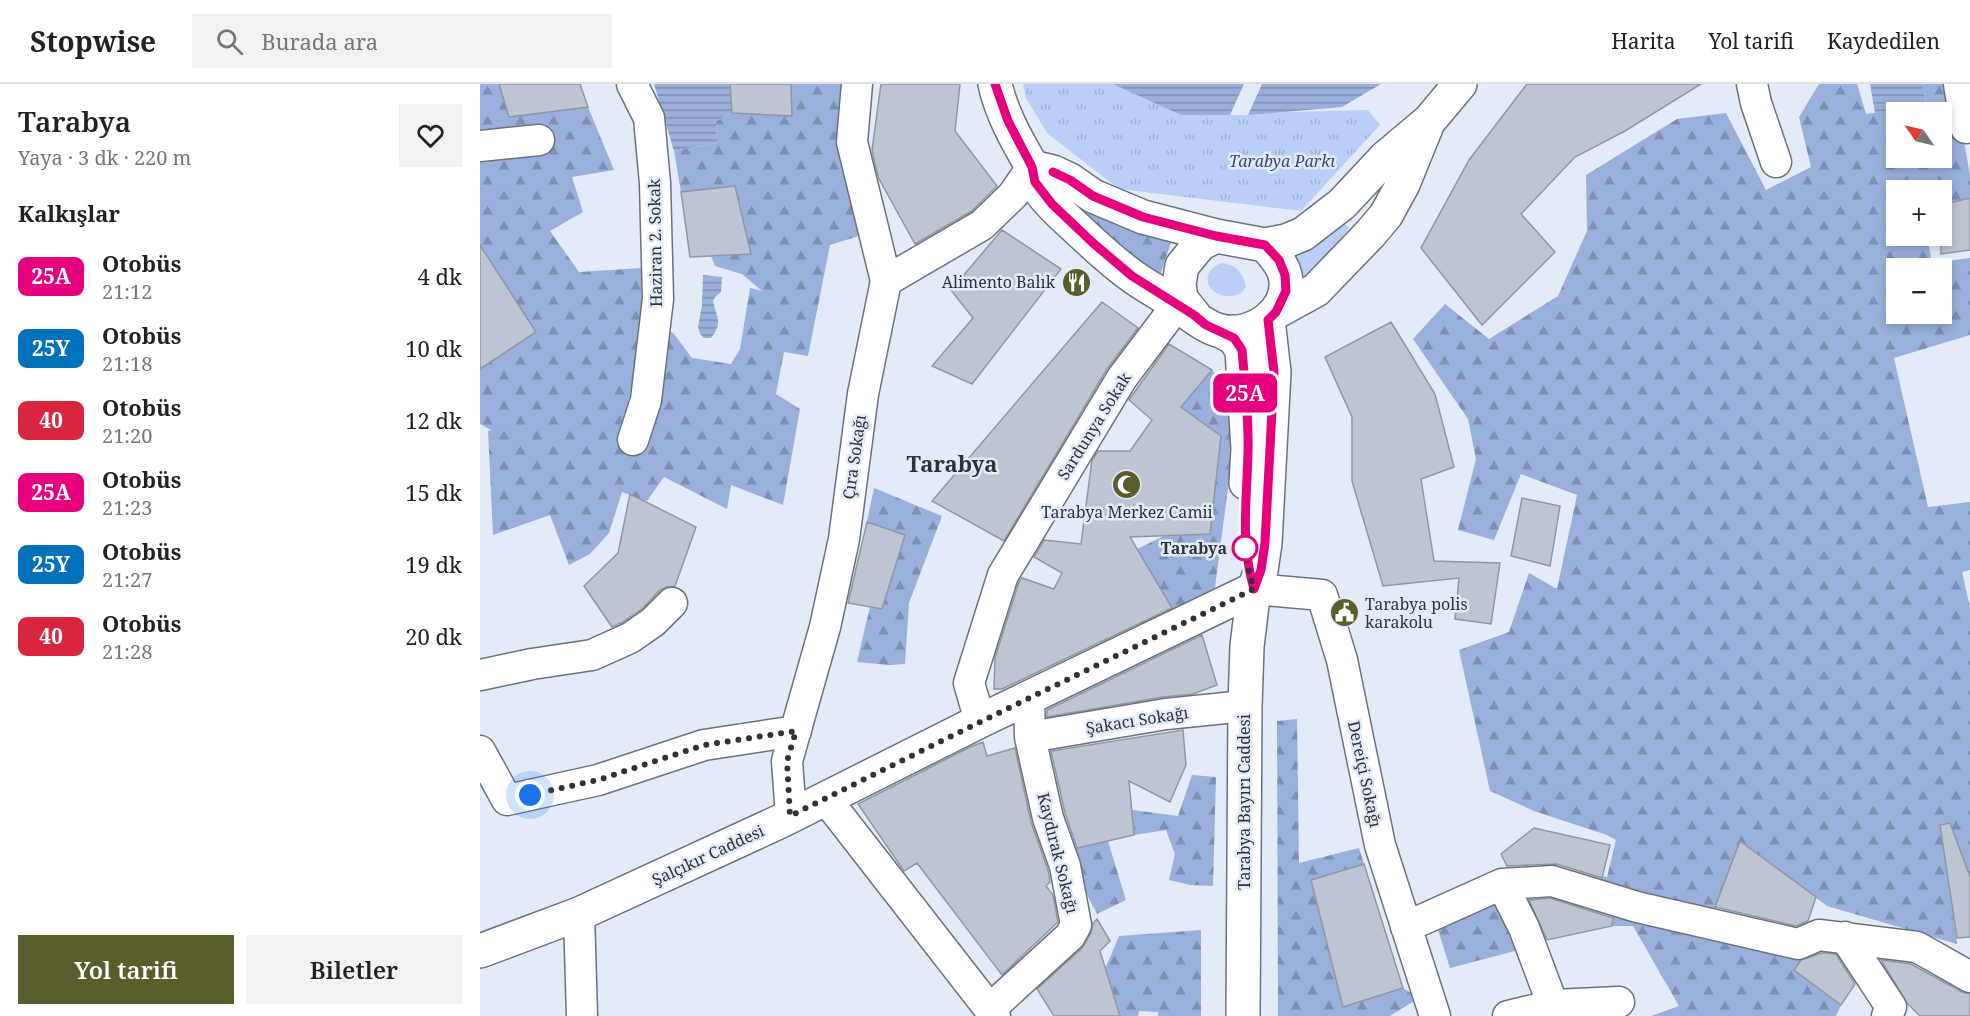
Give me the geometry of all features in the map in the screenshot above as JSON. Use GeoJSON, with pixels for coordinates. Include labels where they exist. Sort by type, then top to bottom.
{"type":"FeatureCollection","features":[{"type":"Feature","properties":{"kind":"main road"},"geometry":{"type":"LineString","coordinates":[[995,84],[1008,121],[1032,167],[1038,188],[1063,216],[1132,276],[1197,317],[1234,333],[1246,331],[1316,290],[1370,234],[1386,215],[1403,184],[1429,121]]}},
{"type":"Feature","properties":{"kind":"main road"},"geometry":{"type":"LineString","coordinates":[[1032,167],[1053,172],[1070,180],[1093,196],[1143,217],[1216,236],[1265,245],[1286,241],[1303,234],[1342,204],[1385,158],[1429,121],[1460,84]]}},
{"type":"Feature","properties":{"kind":"main road"},"geometry":{"type":"LineString","coordinates":[[1197,317],[1181,298],[1179,284],[1182,266],[1200,244],[1216,236]]}},
{"type":"Feature","properties":{"kind":"main road"},"geometry":{"type":"LineString","coordinates":[[1265,245],[1279,260],[1285,275],[1286,291],[1272,316]]}},
{"type":"Feature","properties":{"kind":"main road","name":"Tarabya Bayırı Caddesi"},"geometry":{"type":"LineString","coordinates":[[1243,1016],[1247,646],[1254,589],[1261,570],[1266,531],[1274,372],[1272,316]]}},
{"type":"Feature","properties":{"kind":"main road","name":"Tarabya Bayırı Caddesi"},"geometry":{"type":"LineString","coordinates":[[1197,317],[1234,338],[1242,350],[1248,449],[1244,538],[1247,565],[1254,589]]}},
{"type":"Feature","properties":{"kind":"main road","name":"Şalçıkır Caddesi"},"geometry":{"type":"LineString","coordinates":[[480,951],[579,914],[790,816],[1254,589]]}},
{"type":"Feature","properties":{"kind":"street","name":"Haziran 2. Sokak"},"geometry":{"type":"LineString","coordinates":[[632,84],[649,118],[655,183],[658,299],[646,400],[633,440]]}},
{"type":"Feature","properties":{"kind":"street"},"geometry":{"type":"LineString","coordinates":[[857,84],[852,142],[886,281],[982,225],[1013,195],[1032,167]]}},
{"type":"Feature","properties":{"kind":"street"},"geometry":{"type":"LineString","coordinates":[[1752,84],[1776,162]]}},
{"type":"Feature","properties":{"kind":"street"},"geometry":{"type":"LineString","coordinates":[[1959,84],[1966,128]]}},
{"type":"Feature","properties":{"kind":"street"},"geometry":{"type":"LineString","coordinates":[[480,146],[539,140]]}},
{"type":"Feature","properties":{"kind":"street","name":"Çıra Sokağı"},"geometry":{"type":"LineString","coordinates":[[790,816],[787,761],[825,627],[843,539],[863,394],[886,281]]}},
{"type":"Feature","properties":{"kind":"street","name":"Sardunya Sokak"},"geometry":{"type":"LineString","coordinates":[[980,722],[969,683],[1003,575],[1122,378],[1197,317]]}},
{"type":"Feature","properties":{"kind":"street","name":"Dereiçi Sokağı"},"geometry":{"type":"LineString","coordinates":[[1254,589],[1322,595],[1342,660],[1380,845],[1435,1016]]}},
{"type":"Feature","properties":{"kind":"street"},"geometry":{"type":"LineString","coordinates":[[480,675],[531,664],[592,655],[630,638],[653,622],[672,603]]}},
{"type":"Feature","properties":{"kind":"street","name":"Kaydırak Sokağı"},"geometry":{"type":"LineString","coordinates":[[993,1012],[1070,936],[1076,925],[1065,866],[1048,818],[1030,737],[1029,698]]}},
{"type":"Feature","properties":{"kind":"street","name":"Şakacı Sokağı"},"geometry":{"type":"LineString","coordinates":[[1030,737],[1166,714],[1245,706]]}},
{"type":"Feature","properties":{"kind":"street"},"geometry":{"type":"LineString","coordinates":[[480,751],[507,800],[598,780],[704,745],[796,731]]}},
{"type":"Feature","properties":{"kind":"street"},"geometry":{"type":"LineString","coordinates":[[826,799],[993,1012]]}},
{"type":"Feature","properties":{"kind":"street"},"geometry":{"type":"LineString","coordinates":[[1406,927],[1502,884],[1552,881],[1637,907],[1798,944],[1819,935],[1917,948],[1970,978]]}},
{"type":"Feature","properties":{"kind":"street"},"geometry":{"type":"LineString","coordinates":[[1502,884],[1524,928],[1555,1010]]}},
{"type":"Feature","properties":{"kind":"street"},"geometry":{"type":"LineString","coordinates":[[579,914],[582,1016]]}},
{"type":"Feature","properties":{"kind":"street"},"geometry":{"type":"LineString","coordinates":[[1845,937],[1891,1006],[1887,1016]]}},
{"type":"Feature","properties":{"kind":"street"},"geometry":{"type":"LineString","coordinates":[[1508,1016],[1619,1002]]}},
{"type":"Feature","properties":{"kind":"green space"},"geometry":{"type":"Polygon","coordinates":[[[480,84],[499,84],[509,117],[588,107],[614,170],[572,177],[583,212],[550,231],[579,272],[674,266],[664,326],[674,334],[692,358],[731,364],[740,349],[750,288],[762,291],[742,274],[715,266],[711,256],[751,254],[735,187],[681,192],[674,151],[717,143],[716,121],[732,113],[792,116],[791,84],[864,84],[868,213],[859,236],[830,245],[808,356],[784,352],[776,394],[800,409],[783,505],[731,485],[727,509],[664,477],[647,501],[622,492],[609,533],[590,554],[569,565],[550,515],[493,535],[488,431],[491,430],[480,424],[480,369],[535,332],[480,245],[480,84]]]}},
{"type":"Feature","properties":{"kind":"green space","name":"Tarabya Parkı"},"geometry":{"type":"Polygon","coordinates":[[[1023,84],[1116,84],[1181,115],[1368,110],[1380,125],[1301,211],[1119,189],[1047,133],[1026,98],[1023,84]]]}},
{"type":"Feature","properties":{"kind":"green space"},"geometry":{"type":"Polygon","coordinates":[[[1819,84],[1857,84],[1866,114],[1886,111],[1886,168],[1952,168],[1952,102],[1926,102],[1923,84],[1954,84],[1970,175],[1970,198],[1952,202],[1952,180],[1886,180],[1886,246],[1929,246],[1931,258],[1886,258],[1886,324],[1952,324],[1952,260],[1970,258],[1970,335],[1894,358],[1928,507],[1970,502],[1970,570],[1962,572],[1970,607],[1970,877],[1959,848],[1944,849],[1957,944],[1827,906],[1741,841],[1712,917],[1809,949],[1794,970],[1841,1005],[1836,1016],[1651,1016],[1679,1006],[1633,926],[1612,926],[1615,899],[1599,886],[1602,876],[1607,877],[1616,840],[1534,811],[1490,791],[1459,650],[1509,632],[1529,573],[1557,589],[1577,495],[1521,474],[1494,540],[1458,530],[1476,459],[1468,419],[1413,339],[1445,304],[1489,339],[1558,296],[1587,231],[1586,175],[1677,119],[1726,113],[1766,190],[1811,167],[1799,117],[1819,84]]]}},
{"type":"Feature","properties":{"kind":"green space"},"geometry":{"type":"Polygon","coordinates":[[[1052,194],[1172,240],[1157,284],[1052,194]]]}},
{"type":"Feature","properties":{"kind":"green space"},"geometry":{"type":"Polygon","coordinates":[[[1344,223],[1349,228],[1313,273],[1296,290],[1292,251],[1344,223]]]}},
{"type":"Feature","properties":{"kind":"green space"},"geometry":{"type":"Polygon","coordinates":[[[1221,263],[1235,267],[1243,277],[1246,287],[1241,293],[1226,296],[1210,287],[1208,277],[1210,272],[1221,263]]]}},
{"type":"Feature","properties":{"kind":"green space"},"geometry":{"type":"Polygon","coordinates":[[[1212,370],[1223,382],[1229,415],[1232,458],[1213,602],[1139,638],[1135,624],[1172,607],[1137,549],[1164,536],[1210,534],[1221,436],[1181,407],[1212,370]]]}},
{"type":"Feature","properties":{"kind":"green space"},"geometry":{"type":"Polygon","coordinates":[[[874,488],[942,516],[909,603],[905,664],[857,662],[870,607],[882,609],[905,536],[867,522],[874,488]]]}},
{"type":"Feature","properties":{"kind":"green space"},"geometry":{"type":"Polygon","coordinates":[[[1297,719],[1299,863],[1359,848],[1364,864],[1311,880],[1343,1007],[1403,988],[1419,998],[1390,1016],[1278,1016],[1277,721],[1297,719]]]}},
{"type":"Feature","properties":{"kind":"green space"},"geometry":{"type":"Polygon","coordinates":[[[1192,775],[1216,777],[1213,886],[1190,885],[1169,880],[1175,854],[1166,830],[1134,835],[1132,810],[1178,816],[1192,775]]]}},
{"type":"Feature","properties":{"kind":"green space"},"geometry":{"type":"Polygon","coordinates":[[[1108,841],[1126,900],[1097,914],[1064,850],[1108,841]]]}},
{"type":"Feature","properties":{"kind":"green space"},"geometry":{"type":"Polygon","coordinates":[[[1508,894],[1526,948],[1450,968],[1434,917],[1508,894]]]}},
{"type":"Feature","properties":{"kind":"green space"},"geometry":{"type":"Polygon","coordinates":[[[1201,930],[1201,1016],[1158,1016],[1158,1012],[1139,1011],[1138,1016],[1120,1016],[1105,969],[1119,936],[1201,930]]]}},
{"type":"Feature","properties":{"kind":"shaded area"},"geometry":{"type":"Polygon","coordinates":[[[654,84],[730,84],[732,113],[716,121],[717,143],[674,151],[654,84]]]}},
{"type":"Feature","properties":{"kind":"shaded area"},"geometry":{"type":"Polygon","coordinates":[[[1113,84],[1381,84],[1342,107],[1248,115],[1181,115],[1113,84]]]}},
{"type":"Feature","properties":{"kind":"shaded area"},"geometry":{"type":"Polygon","coordinates":[[[1870,84],[1923,84],[1926,102],[1886,102],[1886,111],[1875,113],[1870,84]]]}},
{"type":"Feature","properties":{"kind":"shaded area"},"geometry":{"type":"Polygon","coordinates":[[[703,275],[722,277],[721,292],[713,301],[718,323],[711,338],[704,338],[698,327],[702,305],[703,275]]]}},
{"type":"Feature","properties":{"kind":"pier"},"geometry":{"type":"Polygon","coordinates":[[[1244,84],[1262,84],[1248,115],[1230,115],[1244,84]]]}},
{"type":"Feature","properties":{"kind":"building"},"geometry":{"type":"Polygon","coordinates":[[[499,84],[580,84],[588,107],[509,117],[499,84]]]}},
{"type":"Feature","properties":{"kind":"building"},"geometry":{"type":"Polygon","coordinates":[[[730,84],[791,84],[792,116],[732,113],[730,84]]]}},
{"type":"Feature","properties":{"kind":"building"},"geometry":{"type":"Polygon","coordinates":[[[881,84],[960,84],[955,131],[997,186],[972,211],[915,244],[878,177],[872,150],[881,84]]]}},
{"type":"Feature","properties":{"kind":"building"},"geometry":{"type":"Polygon","coordinates":[[[1527,84],[1701,84],[1625,131],[1575,157],[1521,214],[1555,252],[1482,325],[1421,248],[1469,160],[1527,84]]]}},
{"type":"Feature","properties":{"kind":"building"},"geometry":{"type":"Polygon","coordinates":[[[735,186],[751,254],[690,257],[681,192],[735,186]]]}},
{"type":"Feature","properties":{"kind":"building"},"geometry":{"type":"Polygon","coordinates":[[[1970,198],[1970,250],[1941,254],[1941,246],[1952,246],[1952,202],[1970,198]]]}},
{"type":"Feature","properties":{"kind":"building"},"geometry":{"type":"Polygon","coordinates":[[[1002,230],[1061,269],[972,384],[932,366],[973,318],[951,290],[1002,230]]]}},
{"type":"Feature","properties":{"kind":"building"},"geometry":{"type":"Polygon","coordinates":[[[480,245],[536,332],[480,369],[480,245]]]}},
{"type":"Feature","properties":{"kind":"building"},"geometry":{"type":"Polygon","coordinates":[[[1102,302],[1138,328],[1107,369],[1004,541],[932,501],[1102,302]]]}},
{"type":"Feature","properties":{"kind":"building"},"geometry":{"type":"Polygon","coordinates":[[[1391,322],[1435,394],[1454,467],[1421,479],[1434,561],[1500,563],[1491,624],[1455,619],[1459,578],[1383,586],[1352,481],[1352,417],[1325,357],[1391,322]]]}},
{"type":"Feature","properties":{"kind":"building"},"geometry":{"type":"Polygon","coordinates":[[[1169,344],[1212,370],[1181,407],[1221,436],[1210,534],[1130,537],[1172,608],[1002,689],[994,689],[995,658],[1019,582],[1022,578],[1054,589],[1062,573],[1034,557],[1044,540],[1081,544],[1092,460],[1098,451],[1130,451],[1152,420],[1129,400],[1169,344]]]}},
{"type":"Feature","properties":{"kind":"building"},"geometry":{"type":"Polygon","coordinates":[[[630,494],[696,527],[675,586],[660,590],[642,609],[612,627],[584,586],[618,553],[630,494]]]}},
{"type":"Feature","properties":{"kind":"building"},"geometry":{"type":"Polygon","coordinates":[[[1522,498],[1560,506],[1550,566],[1511,556],[1522,498]]]}},
{"type":"Feature","properties":{"kind":"building"},"geometry":{"type":"Polygon","coordinates":[[[867,522],[905,535],[882,609],[848,603],[867,522]]]}},
{"type":"Feature","properties":{"kind":"building"},"geometry":{"type":"Polygon","coordinates":[[[1202,635],[1217,685],[1193,694],[1047,717],[1047,710],[1202,635]]]}},
{"type":"Feature","properties":{"kind":"building"},"geometry":{"type":"Polygon","coordinates":[[[1183,730],[1186,765],[1170,802],[1129,781],[1134,835],[1077,848],[1065,813],[1051,751],[1183,730]]]}},
{"type":"Feature","properties":{"kind":"building"},"geometry":{"type":"Polygon","coordinates":[[[983,742],[987,756],[1015,748],[1031,822],[1048,870],[1050,882],[1046,886],[1053,895],[1058,922],[1002,975],[917,863],[904,871],[858,804],[983,742]]]}},
{"type":"Feature","properties":{"kind":"building"},"geometry":{"type":"Polygon","coordinates":[[[1950,823],[1970,877],[1970,937],[1957,938],[1940,825],[1950,823]]]}},
{"type":"Feature","properties":{"kind":"building"},"geometry":{"type":"Polygon","coordinates":[[[1534,828],[1610,845],[1602,878],[1557,864],[1507,866],[1501,854],[1534,828]]]}},
{"type":"Feature","properties":{"kind":"building"},"geometry":{"type":"Polygon","coordinates":[[[1740,841],[1816,897],[1808,921],[1796,926],[1715,907],[1740,841]]]}},
{"type":"Feature","properties":{"kind":"building"},"geometry":{"type":"Polygon","coordinates":[[[1364,864],[1403,988],[1343,1007],[1311,880],[1364,864]]]}},
{"type":"Feature","properties":{"kind":"building"},"geometry":{"type":"Polygon","coordinates":[[[1550,898],[1613,918],[1612,926],[1547,940],[1529,900],[1550,898]]]}},
{"type":"Feature","properties":{"kind":"building"},"geometry":{"type":"Polygon","coordinates":[[[1097,919],[1110,941],[1100,951],[1120,1016],[1054,1016],[1037,989],[1082,948],[1097,919]]]}},
{"type":"Feature","properties":{"kind":"building"},"geometry":{"type":"Polygon","coordinates":[[[1822,953],[1836,954],[1855,984],[1841,1005],[1794,970],[1801,960],[1822,953]]]}},
{"type":"Feature","properties":{"kind":"building"},"geometry":{"type":"Polygon","coordinates":[[[1881,960],[1911,964],[1962,992],[1970,994],[1970,1016],[1920,1016],[1907,1003],[1881,960]]]}},
{"type":"Feature","properties":{"kind":"bus line","name":"25A"},"geometry":{"type":"LineString","coordinates":[[995,84],[1008,121],[1032,167],[1035,182],[1063,216],[1132,276],[1206,325],[1234,338],[1242,350],[1248,449],[1244,538],[1247,565],[1254,589],[1261,570],[1265,543],[1274,372],[1268,320],[1276,312],[1286,291],[1285,275],[1279,260],[1265,245],[1216,236],[1143,217],[1112,205],[1053,172]]}},
{"type":"Feature","properties":{"kind":"place","name":"Alimento Balık"},"geometry":{"type":"Point","coordinates":[1076,282]}},
{"type":"Feature","properties":{"kind":"place","name":"Tarabya Merkez Camii"},"geometry":{"type":"Point","coordinates":[1127,484]}},
{"type":"Feature","properties":{"kind":"place","name":"Tarabya"},"geometry":{"type":"Point","coordinates":[1245,548]}},
{"type":"Feature","properties":{"kind":"place","name":"Tarabya polis karakolu"},"geometry":{"type":"Point","coordinates":[1344,613]}},
{"type":"Feature","properties":{"kind":"district","name":"Tarabya"},"geometry":{"type":"Point","coordinates":[952,463]}},
{"type":"Feature","properties":{"kind":"route"},"geometry":{"type":"LineString","coordinates":[[530,795],[598,780],[704,745],[796,731],[787,761],[790,816],[1254,589],[1245,548]]}}]}
